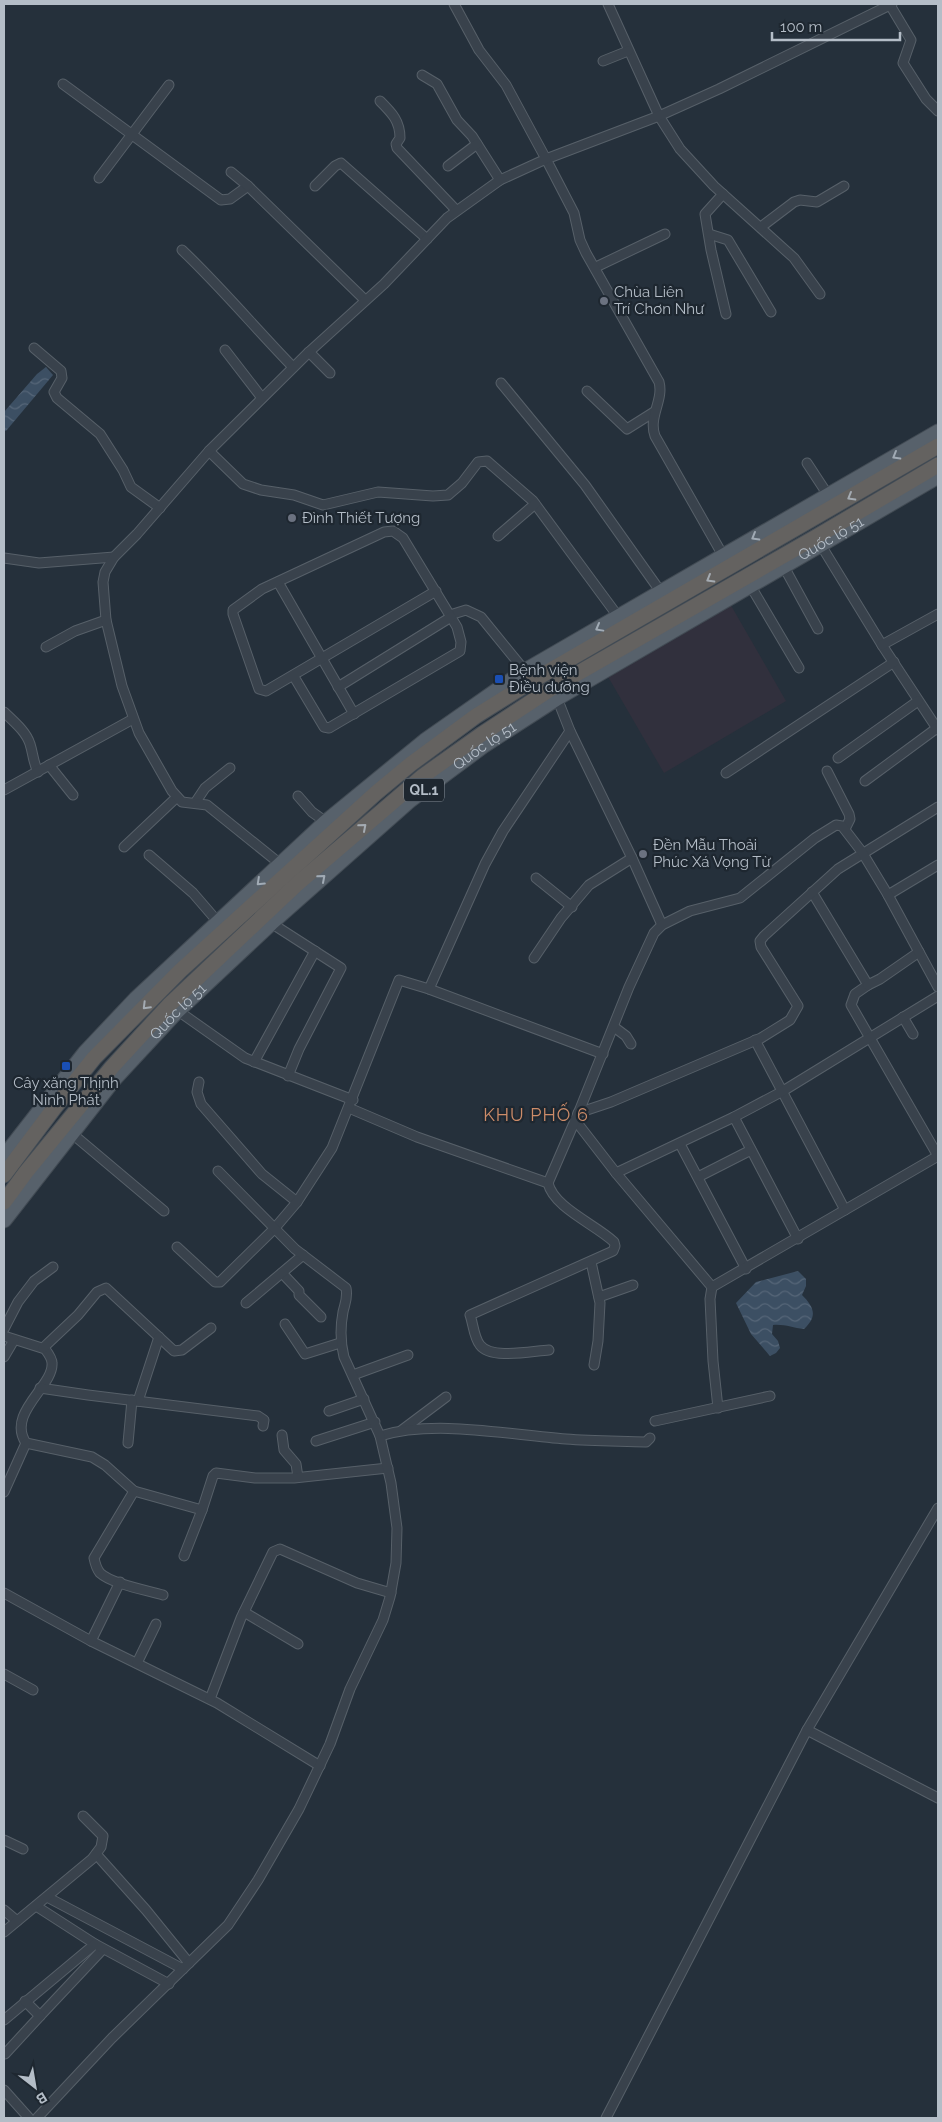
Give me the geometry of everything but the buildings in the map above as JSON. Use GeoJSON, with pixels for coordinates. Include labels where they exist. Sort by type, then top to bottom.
{"type":"FeatureCollection","features":[{"type":"Feature","properties":{"kind":"highway","name":"Quốc lộ 51"},"geometry":{"type":"LineString","coordinates":[[4,1202],[67,1129],[112,1067],[173,1008],[293,878],[411,764],[543,668],[727,562],[938,446]]}},
{"type":"Feature","properties":{"kind":"highway","name":"Quốc lộ 51"},"geometry":{"type":"LineString","coordinates":[[4,1175],[55,1107],[100,1052],[197,949],[293,878],[423,776],[467,744],[818,540],[938,465]]}},
{"type":"Feature","properties":{"kind":"highway"},"geometry":{"type":"LineString","coordinates":[[543,668],[555,693]]}},
{"type":"Feature","properties":{"kind":"main road","name":"Quốc lộ 51"},"geometry":{"type":"LineString","coordinates":[[727,562],[828,495],[938,432]]}},
{"type":"Feature","properties":{"kind":"main road","name":"Quốc lộ 51"},"geometry":{"type":"LineString","coordinates":[[555,693],[750,585],[783,565],[818,540],[938,476]]}},
{"type":"Feature","properties":{"kind":"main road","name":"Quốc lộ 51"},"geometry":{"type":"LineString","coordinates":[[173,1008],[271,923],[293,878],[326,822],[425,741],[525,671],[543,668]]}},
{"type":"Feature","properties":{"kind":"main road","name":"Quốc lộ 51"},"geometry":{"type":"LineString","coordinates":[[4,1157],[84,1053],[136,999],[197,949],[218,922],[293,878]]}},
{"type":"Feature","properties":{"kind":"main road","name":"Quốc lộ 51"},"geometry":{"type":"LineString","coordinates":[[4,1220],[67,1129]]}},
{"type":"Feature","properties":{"kind":"street"},"geometry":{"type":"LineString","coordinates":[[454,4],[479,50],[506,85],[574,214],[580,240],[586,254],[596,267],[659,382],[660,388],[652,429],[654,436],[727,562]]}},
{"type":"Feature","properties":{"kind":"street"},"geometry":{"type":"LineString","coordinates":[[608,4],[659,116],[680,149],[723,194],[794,258],[820,294]]}},
{"type":"Feature","properties":{"kind":"street"},"geometry":{"type":"LineString","coordinates":[[293,878],[207,806],[182,802],[177,797],[133,719],[122,686],[106,620],[103,582],[105,572],[114,557],[160,508],[209,451],[293,367],[384,284],[456,210],[500,180],[546,159],[659,116],[719,89],[891,4],[911,40],[903,63],[926,99],[938,111]]}},
{"type":"Feature","properties":{"kind":"street"},"geometry":{"type":"LineString","coordinates":[[603,61],[628,51]]}},
{"type":"Feature","properties":{"kind":"street"},"geometry":{"type":"LineString","coordinates":[[422,75],[437,84],[457,120],[477,144],[500,180]]}},
{"type":"Feature","properties":{"kind":"street"},"geometry":{"type":"LineString","coordinates":[[63,84],[221,200],[230,199],[248,186]]}},
{"type":"Feature","properties":{"kind":"street"},"geometry":{"type":"LineString","coordinates":[[100,178],[169,85]]}},
{"type":"Feature","properties":{"kind":"street"},"geometry":{"type":"LineString","coordinates":[[380,101],[392,113],[398,124],[400,138],[396,144],[397,148],[456,210]]}},
{"type":"Feature","properties":{"kind":"street"},"geometry":{"type":"LineString","coordinates":[[448,166],[477,144]]}},
{"type":"Feature","properties":{"kind":"street"},"geometry":{"type":"LineString","coordinates":[[315,186],[340,163],[427,239]]}},
{"type":"Feature","properties":{"kind":"street"},"geometry":{"type":"LineString","coordinates":[[231,172],[248,186],[365,300]]}},
{"type":"Feature","properties":{"kind":"street"},"geometry":{"type":"LineString","coordinates":[[761,227],[794,202],[800,200],[816,202],[844,186]]}},
{"type":"Feature","properties":{"kind":"street"},"geometry":{"type":"LineString","coordinates":[[723,194],[705,214],[726,314]]}},
{"type":"Feature","properties":{"kind":"street"},"geometry":{"type":"LineString","coordinates":[[596,267],[665,234]]}},
{"type":"Feature","properties":{"kind":"street"},"geometry":{"type":"LineString","coordinates":[[709,234],[728,240],[771,312]]}},
{"type":"Feature","properties":{"kind":"street"},"geometry":{"type":"LineString","coordinates":[[182,250],[202,268],[250,323],[293,367]]}},
{"type":"Feature","properties":{"kind":"street"},"geometry":{"type":"LineString","coordinates":[[34,348],[61,371],[62,378],[54,392],[57,398],[100,434],[123,470],[131,487],[160,508]]}},
{"type":"Feature","properties":{"kind":"street"},"geometry":{"type":"LineString","coordinates":[[226,350],[262,398]]}},
{"type":"Feature","properties":{"kind":"street"},"geometry":{"type":"LineString","coordinates":[[309,352],[330,373]]}},
{"type":"Feature","properties":{"kind":"street"},"geometry":{"type":"LineString","coordinates":[[501,383],[585,485],[665,598]]}},
{"type":"Feature","properties":{"kind":"street"},"geometry":{"type":"LineString","coordinates":[[586,391],[627,429],[654,412]]}},
{"type":"Feature","properties":{"kind":"street"},"geometry":{"type":"LineString","coordinates":[[209,451],[243,484],[261,490],[294,495],[323,505],[378,492],[433,496],[448,495],[455,490],[478,462],[482,460],[487,461],[509,478],[535,504],[622,622]]}},
{"type":"Feature","properties":{"kind":"street"},"geometry":{"type":"LineString","coordinates":[[807,463],[828,495]]}},
{"type":"Feature","properties":{"kind":"street"},"geometry":{"type":"LineString","coordinates":[[498,536],[535,504]]}},
{"type":"Feature","properties":{"kind":"street"},"geometry":{"type":"LineString","coordinates":[[293,675],[324,727],[329,728],[460,651],[461,636],[451,616],[436,591],[403,538],[393,530],[384,532],[278,582],[237,606],[233,610],[233,614],[259,689],[266,691],[293,675],[436,591]]}},
{"type":"Feature","properties":{"kind":"street"},"geometry":{"type":"LineString","coordinates":[[818,540],[882,645],[938,729],[865,780]]}},
{"type":"Feature","properties":{"kind":"street"},"geometry":{"type":"LineString","coordinates":[[4,558],[39,563],[114,557]]}},
{"type":"Feature","properties":{"kind":"street"},"geometry":{"type":"LineString","coordinates":[[783,565],[818,629]]}},
{"type":"Feature","properties":{"kind":"street"},"geometry":{"type":"LineString","coordinates":[[278,582],[354,714]]}},
{"type":"Feature","properties":{"kind":"street"},"geometry":{"type":"LineString","coordinates":[[750,585],[799,668]]}},
{"type":"Feature","properties":{"kind":"street"},"geometry":{"type":"LineString","coordinates":[[338,687],[451,616],[466,610],[481,617],[525,671]]}},
{"type":"Feature","properties":{"kind":"street"},"geometry":{"type":"LineString","coordinates":[[882,645],[938,614]]}},
{"type":"Feature","properties":{"kind":"street"},"geometry":{"type":"LineString","coordinates":[[46,647],[75,631],[106,620]]}},
{"type":"Feature","properties":{"kind":"street"},"geometry":{"type":"LineString","coordinates":[[726,773],[894,662]]}},
{"type":"Feature","properties":{"kind":"street"},"geometry":{"type":"LineString","coordinates":[[555,693],[570,731],[632,858],[662,925]]}},
{"type":"Feature","properties":{"kind":"street"},"geometry":{"type":"LineString","coordinates":[[838,758],[918,701]]}},
{"type":"Feature","properties":{"kind":"street"},"geometry":{"type":"LineString","coordinates":[[4,712],[23,732],[30,743],[32,759],[38,772]]}},
{"type":"Feature","properties":{"kind":"street"},"geometry":{"type":"LineString","coordinates":[[4,790],[133,719]]}},
{"type":"Feature","properties":{"kind":"street"},"geometry":{"type":"LineString","coordinates":[[430,989],[456,927],[503,830],[570,731]]}},
{"type":"Feature","properties":{"kind":"street"},"geometry":{"type":"LineString","coordinates":[[49,765],[73,795]]}},
{"type":"Feature","properties":{"kind":"street"},"geometry":{"type":"LineString","coordinates":[[196,803],[205,788],[230,768]]}},
{"type":"Feature","properties":{"kind":"street"},"geometry":{"type":"LineString","coordinates":[[827,771],[849,814],[850,819],[845,829]]}},
{"type":"Feature","properties":{"kind":"street"},"geometry":{"type":"LineString","coordinates":[[298,796],[312,812],[326,822]]}},
{"type":"Feature","properties":{"kind":"street"},"geometry":{"type":"LineString","coordinates":[[124,847],[177,797]]}},
{"type":"Feature","properties":{"kind":"street"},"geometry":{"type":"LineString","coordinates":[[577,1117],[755,1040],[790,1020],[798,1006],[766,957],[760,941],[770,929],[838,868],[938,807]]}},
{"type":"Feature","properties":{"kind":"street"},"geometry":{"type":"LineString","coordinates":[[549,1350],[503,1354],[487,1351],[479,1344],[470,1314],[613,1251],[614,1242],[560,1203],[550,1193],[548,1183],[577,1117],[629,987],[654,933],[662,925],[690,911],[740,898],[827,830],[836,826],[842,826],[862,852],[888,895],[938,988]]}},
{"type":"Feature","properties":{"kind":"street"},"geometry":{"type":"LineString","coordinates":[[149,855],[193,893],[218,922]]}},
{"type":"Feature","properties":{"kind":"street"},"geometry":{"type":"LineString","coordinates":[[534,958],[572,906],[594,880],[632,858]]}},
{"type":"Feature","properties":{"kind":"street"},"geometry":{"type":"LineString","coordinates":[[888,895],[938,866]]}},
{"type":"Feature","properties":{"kind":"street"},"geometry":{"type":"LineString","coordinates":[[536,878],[572,906]]}},
{"type":"Feature","properties":{"kind":"street"},"geometry":{"type":"LineString","coordinates":[[812,892],[868,985]]}},
{"type":"Feature","properties":{"kind":"street"},"geometry":{"type":"LineString","coordinates":[[271,923],[341,968],[299,1049],[288,1076]]}},
{"type":"Feature","properties":{"kind":"street"},"geometry":{"type":"LineString","coordinates":[[254,1062],[315,951]]}},
{"type":"Feature","properties":{"kind":"street"},"geometry":{"type":"LineString","coordinates":[[712,1287],[798,1239],[938,1156],[851,1005],[855,994],[919,952]]}},
{"type":"Feature","properties":{"kind":"street"},"geometry":{"type":"LineString","coordinates":[[177,1247],[217,1283],[220,1282],[297,1202],[332,1148],[351,1104],[397,981],[401,979],[603,1054]]}},
{"type":"Feature","properties":{"kind":"street"},"geometry":{"type":"LineString","coordinates":[[616,1173],[680,1144],[783,1091],[938,996]]}},
{"type":"Feature","properties":{"kind":"street"},"geometry":{"type":"LineString","coordinates":[[173,1008],[230,1048],[254,1062],[351,1104],[406,1133],[548,1183]]}},
{"type":"Feature","properties":{"kind":"street"},"geometry":{"type":"LineString","coordinates":[[903,1017],[913,1034]]}},
{"type":"Feature","properties":{"kind":"street"},"geometry":{"type":"LineString","coordinates":[[614,1027],[626,1036],[630,1044]]}},
{"type":"Feature","properties":{"kind":"street"},"geometry":{"type":"LineString","coordinates":[[755,1040],[845,1210]]}},
{"type":"Feature","properties":{"kind":"street"},"geometry":{"type":"LineString","coordinates":[[198,1082],[197,1092],[201,1104],[262,1174],[297,1202]]}},
{"type":"Feature","properties":{"kind":"street"},"geometry":{"type":"LineString","coordinates":[[577,1117],[616,1173],[712,1287],[710,1299],[713,1362],[718,1408]]}},
{"type":"Feature","properties":{"kind":"street"},"geometry":{"type":"LineString","coordinates":[[734,1117],[798,1239]]}},
{"type":"Feature","properties":{"kind":"street"},"geometry":{"type":"LineString","coordinates":[[67,1129],[164,1211]]}},
{"type":"Feature","properties":{"kind":"street"},"geometry":{"type":"LineString","coordinates":[[680,1144],[746,1269]]}},
{"type":"Feature","properties":{"kind":"street"},"geometry":{"type":"LineString","coordinates":[[698,1177],[751,1150]]}},
{"type":"Feature","properties":{"kind":"street"},"geometry":{"type":"LineString","coordinates":[[37,2118],[112,2038],[228,1924],[258,1880],[299,1808],[320,1766],[350,1689],[383,1620],[391,1593],[396,1563],[397,1528],[388,1468],[380,1436],[352,1375],[340,1343],[343,1311],[347,1296],[346,1288],[303,1255],[218,1170]]}},
{"type":"Feature","properties":{"kind":"street"},"geometry":{"type":"LineString","coordinates":[[246,1303],[303,1255]]}},
{"type":"Feature","properties":{"kind":"street"},"geometry":{"type":"LineString","coordinates":[[591,1262],[600,1303],[598,1341],[594,1365]]}},
{"type":"Feature","properties":{"kind":"street"},"geometry":{"type":"LineString","coordinates":[[4,1328],[18,1302],[34,1282],[53,1267]]}},
{"type":"Feature","properties":{"kind":"street"},"geometry":{"type":"LineString","coordinates":[[282,1274],[299,1291],[299,1295],[321,1317]]}},
{"type":"Feature","properties":{"kind":"street"},"geometry":{"type":"LineString","coordinates":[[599,1297],[633,1285]]}},
{"type":"Feature","properties":{"kind":"street"},"geometry":{"type":"LineString","coordinates":[[43,1348],[78,1315],[97,1292],[106,1288],[174,1351],[179,1352],[211,1328]]}},
{"type":"Feature","properties":{"kind":"street"},"geometry":{"type":"LineString","coordinates":[[285,1324],[305,1354],[340,1343]]}},
{"type":"Feature","properties":{"kind":"street"},"geometry":{"type":"LineString","coordinates":[[4,1336],[45,1349],[52,1364],[50,1374],[22,1420],[21,1435],[26,1443],[92,1457],[105,1465],[134,1491],[202,1510]]}},
{"type":"Feature","properties":{"kind":"street"},"geometry":{"type":"LineString","coordinates":[[128,1444],[135,1400],[159,1337]]}},
{"type":"Feature","properties":{"kind":"street"},"geometry":{"type":"LineString","coordinates":[[4,1357],[14,1340]]}},
{"type":"Feature","properties":{"kind":"street"},"geometry":{"type":"LineString","coordinates":[[352,1375],[408,1355]]}},
{"type":"Feature","properties":{"kind":"street"},"geometry":{"type":"LineString","coordinates":[[40,1388],[258,1416],[264,1420],[263,1426]]}},
{"type":"Feature","properties":{"kind":"street"},"geometry":{"type":"LineString","coordinates":[[654,1421],[770,1396]]}},
{"type":"Feature","properties":{"kind":"street"},"geometry":{"type":"LineString","coordinates":[[402,1430],[446,1397]]}},
{"type":"Feature","properties":{"kind":"street"},"geometry":{"type":"LineString","coordinates":[[329,1410],[364,1399]]}},
{"type":"Feature","properties":{"kind":"street"},"geometry":{"type":"LineString","coordinates":[[316,1441],[375,1422]]}},
{"type":"Feature","properties":{"kind":"street"},"geometry":{"type":"LineString","coordinates":[[380,1436],[402,1430],[429,1429],[512,1433],[567,1439],[646,1442],[650,1438]]}},
{"type":"Feature","properties":{"kind":"street"},"geometry":{"type":"LineString","coordinates":[[282,1435],[284,1450],[296,1464],[298,1477]]}},
{"type":"Feature","properties":{"kind":"street"},"geometry":{"type":"LineString","coordinates":[[4,1492],[26,1443]]}},
{"type":"Feature","properties":{"kind":"street"},"geometry":{"type":"LineString","coordinates":[[184,1556],[213,1476],[216,1473],[256,1478],[298,1477],[388,1468]]}},
{"type":"Feature","properties":{"kind":"street"},"geometry":{"type":"LineString","coordinates":[[134,1491],[94,1558],[96,1567],[100,1573],[110,1579],[163,1595]]}},
{"type":"Feature","properties":{"kind":"street"},"geometry":{"type":"LineString","coordinates":[[606,2118],[807,1730],[938,1508]]}},
{"type":"Feature","properties":{"kind":"street"},"geometry":{"type":"LineString","coordinates":[[210,1699],[244,1612],[276,1549],[294,1554],[357,1582],[391,1593]]}},
{"type":"Feature","properties":{"kind":"street"},"geometry":{"type":"LineString","coordinates":[[91,1641],[120,1582]]}},
{"type":"Feature","properties":{"kind":"street"},"geometry":{"type":"LineString","coordinates":[[4,1593],[91,1641],[210,1699],[320,1766]]}},
{"type":"Feature","properties":{"kind":"street"},"geometry":{"type":"LineString","coordinates":[[244,1612],[298,1644]]}},
{"type":"Feature","properties":{"kind":"street"},"geometry":{"type":"LineString","coordinates":[[137,1663],[156,1624]]}},
{"type":"Feature","properties":{"kind":"street"},"geometry":{"type":"LineString","coordinates":[[4,1674],[33,1690]]}},
{"type":"Feature","properties":{"kind":"street"},"geometry":{"type":"LineString","coordinates":[[807,1730],[938,1798]]}},
{"type":"Feature","properties":{"kind":"street"},"geometry":{"type":"LineString","coordinates":[[4,1932],[47,1897],[102,1847],[103,1836],[83,1816]]}},
{"type":"Feature","properties":{"kind":"street"},"geometry":{"type":"LineString","coordinates":[[4,1840],[23,1850]]}},
{"type":"Feature","properties":{"kind":"street"},"geometry":{"type":"LineString","coordinates":[[96,1854],[146,1910],[186,1966]]}},
{"type":"Feature","properties":{"kind":"street"},"geometry":{"type":"LineString","coordinates":[[47,1897],[186,1966]]}},
{"type":"Feature","properties":{"kind":"street"},"geometry":{"type":"LineString","coordinates":[[36,1906],[99,1947],[169,1984]]}},
{"type":"Feature","properties":{"kind":"street"},"geometry":{"type":"LineString","coordinates":[[4,1910],[17,1921]]}},
{"type":"Feature","properties":{"kind":"street"},"geometry":{"type":"LineString","coordinates":[[4,2020],[99,1947]]}},
{"type":"Feature","properties":{"kind":"street"},"geometry":{"type":"LineString","coordinates":[[5,2054],[99,1947]]}},
{"type":"Feature","properties":{"kind":"street"},"geometry":{"type":"LineString","coordinates":[[25,2002],[40,2016]]}},
{"type":"Feature","properties":{"kind":"street"},"geometry":{"type":"LineString","coordinates":[[4,2090],[29,2118]]}},
{"type":"Feature","properties":{"kind":"shaded area"},"geometry":{"type":"Polygon","coordinates":[[[729,602],[786,701],[664,773],[607,675],[729,602]]]}},
{"type":"Feature","properties":{"kind":"water"},"geometry":{"type":"Polygon","coordinates":[[[46,367],[53,375],[6,431],[4,430],[4,412],[37,374],[46,367]]]}},
{"type":"Feature","properties":{"kind":"water"},"geometry":{"type":"Polygon","coordinates":[[[798,1271],[806,1279],[806,1286],[802,1295],[812,1308],[813,1316],[804,1329],[773,1325],[772,1334],[778,1341],[780,1348],[770,1356],[751,1334],[736,1303],[756,1282],[798,1271]]]}},
{"type":"Feature","properties":{"kind":"place","name":"Chùa Liên Trí Chơn Như"},"geometry":{"type":"Point","coordinates":[604,301]}},
{"type":"Feature","properties":{"kind":"place","name":"Đình Thiết Tượng"},"geometry":{"type":"Point","coordinates":[292,518]}},
{"type":"Feature","properties":{"kind":"place","name":"Bệnh viện Điều dưỡng"},"geometry":{"type":"Point","coordinates":[499,679]}},
{"type":"Feature","properties":{"kind":"place","name":"Đền Mẫu Thoải Phúc Xá Vọng Từ"},"geometry":{"type":"Point","coordinates":[643,854]}},
{"type":"Feature","properties":{"kind":"place","name":"Cây xăng Thịnh Ninh Phát"},"geometry":{"type":"Point","coordinates":[66,1066]}},
{"type":"Feature","properties":{"kind":"district","name":"KHU PHỐ 6"},"geometry":{"type":"Point","coordinates":[536,1114]}}]}
